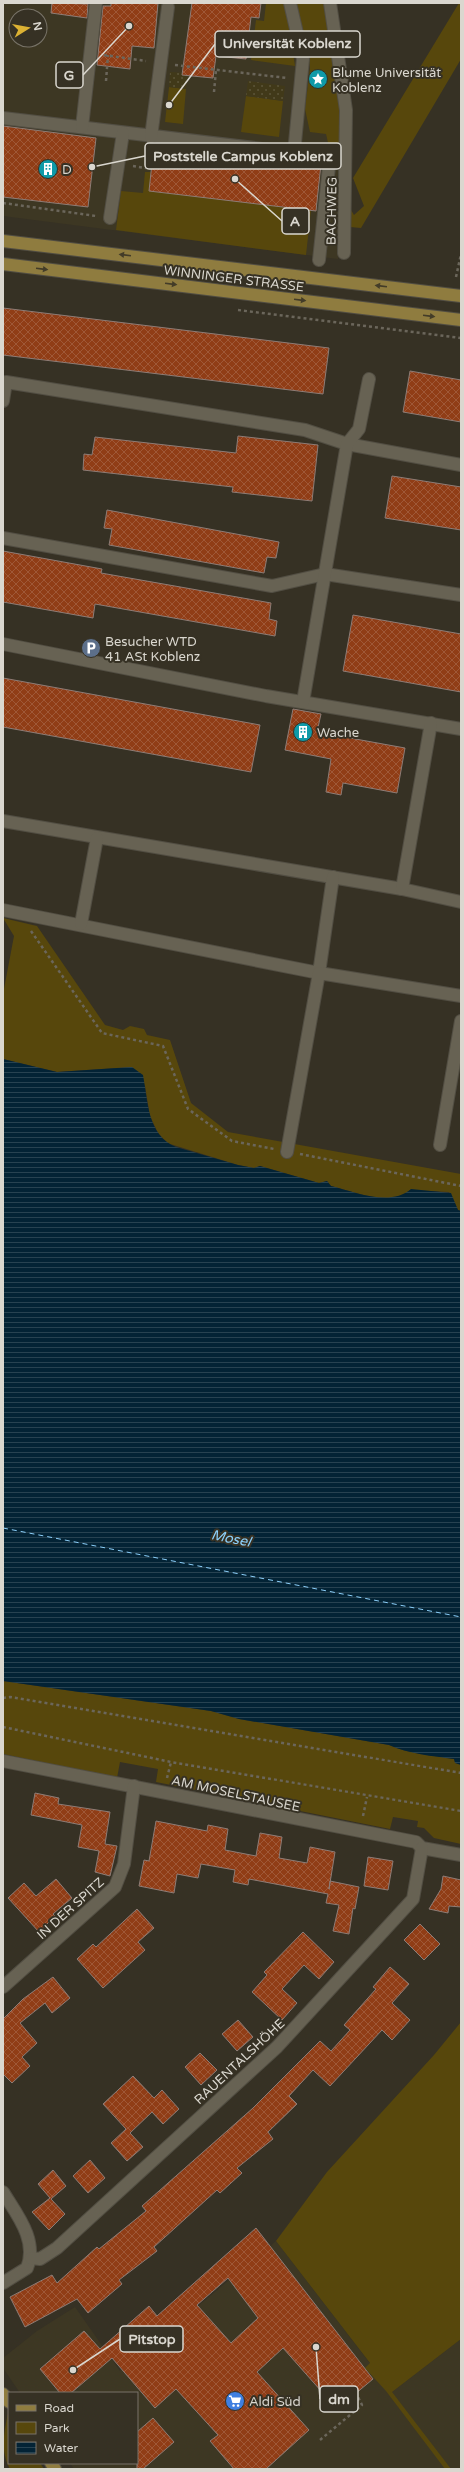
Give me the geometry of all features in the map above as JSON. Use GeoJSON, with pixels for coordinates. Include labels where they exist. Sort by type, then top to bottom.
{"type":"FeatureCollection","features":[{"type":"Feature","properties":{"kind":"main road","name":"WINNINGER STRASSE"},"geometry":{"type":"LineString","coordinates":[[3,241],[461,296]]}},
{"type":"Feature","properties":{"kind":"main road","name":"WINNINGER STRASSE"},"geometry":{"type":"LineString","coordinates":[[3,264],[461,320]]}},
{"type":"Feature","properties":{"kind":"street"},"geometry":{"type":"LineString","coordinates":[[82,127],[96,3]]}},
{"type":"Feature","properties":{"kind":"street"},"geometry":{"type":"LineString","coordinates":[[290,3],[303,59],[294,153]]}},
{"type":"Feature","properties":{"kind":"street","name":"BACHWEG"},"geometry":{"type":"LineString","coordinates":[[330,3],[346,110],[344,253]]}},
{"type":"Feature","properties":{"kind":"street"},"geometry":{"type":"LineString","coordinates":[[151,137],[159,63],[168,7]]}},
{"type":"Feature","properties":{"kind":"street"},"geometry":{"type":"LineString","coordinates":[[3,118],[151,137],[330,157],[318,260]]}},
{"type":"Feature","properties":{"kind":"street"},"geometry":{"type":"LineString","coordinates":[[110,218],[123,133]]}},
{"type":"Feature","properties":{"kind":"street"},"geometry":{"type":"LineString","coordinates":[[304,702],[348,444],[359,429],[369,379]]}},
{"type":"Feature","properties":{"kind":"street"},"geometry":{"type":"LineString","coordinates":[[3,401],[6,382],[305,430],[348,444],[461,465]]}},
{"type":"Feature","properties":{"kind":"street"},"geometry":{"type":"LineString","coordinates":[[3,538],[272,586],[325,574],[461,596]]}},
{"type":"Feature","properties":{"kind":"street"},"geometry":{"type":"LineString","coordinates":[[3,644],[304,702],[461,729]]}},
{"type":"Feature","properties":{"kind":"street"},"geometry":{"type":"LineString","coordinates":[[402,889],[431,723]]}},
{"type":"Feature","properties":{"kind":"street"},"geometry":{"type":"LineString","coordinates":[[3,821],[402,889],[461,902]]}},
{"type":"Feature","properties":{"kind":"street"},"geometry":{"type":"LineString","coordinates":[[81,924],[97,838]]}},
{"type":"Feature","properties":{"kind":"street"},"geometry":{"type":"LineString","coordinates":[[287,1152],[319,973],[334,877]]}},
{"type":"Feature","properties":{"kind":"street"},"geometry":{"type":"LineString","coordinates":[[3,910],[81,924],[319,973],[461,996]]}},
{"type":"Feature","properties":{"kind":"street"},"geometry":{"type":"LineString","coordinates":[[440,1145],[461,1021]]}},
{"type":"Feature","properties":{"kind":"street","name":"AM MOSELSTAUSEE"},"geometry":{"type":"LineString","coordinates":[[3,1760],[416,1842],[422,1848],[461,1855]]}},
{"type":"Feature","properties":{"kind":"street","name":"IN DER SPITZ"},"geometry":{"type":"LineString","coordinates":[[3,1987],[115,1887],[124,1864],[134,1786]]}},
{"type":"Feature","properties":{"kind":"street","name":"RAUENTALSHÖHE"},"geometry":{"type":"LineString","coordinates":[[31,2258],[40,2259],[57,2248],[277,2048],[413,1899],[422,1848]]}},
{"type":"Feature","properties":{"kind":"street"},"geometry":{"type":"LineString","coordinates":[[3,2192],[25,2229],[32,2249],[31,2258],[27,2268],[3,2283]]}},
{"type":"Feature","properties":{"kind":"path"},"geometry":{"type":"LineString","coordinates":[[102,55],[302,80]]}},
{"type":"Feature","properties":{"kind":"path"},"geometry":{"type":"LineString","coordinates":[[106,81],[108,55]]}},
{"type":"Feature","properties":{"kind":"path"},"geometry":{"type":"LineString","coordinates":[[214,92],[216,70]]}},
{"type":"Feature","properties":{"kind":"path"},"geometry":{"type":"LineString","coordinates":[[145,168],[152,169]]}},
{"type":"Feature","properties":{"kind":"path"},"geometry":{"type":"LineString","coordinates":[[3,203],[110,218]]}},
{"type":"Feature","properties":{"kind":"path"},"geometry":{"type":"LineString","coordinates":[[456,277],[461,254]]}},
{"type":"Feature","properties":{"kind":"path"},"geometry":{"type":"LineString","coordinates":[[24,914],[31,932],[102,1033],[163,1046],[188,1109],[232,1141],[461,1186]]}},
{"type":"Feature","properties":{"kind":"path"},"geometry":{"type":"LineString","coordinates":[[3,1698],[10,1697],[461,1772]]}},
{"type":"Feature","properties":{"kind":"path","name":"AM MOSELSTAUSEE"},"geometry":{"type":"LineString","coordinates":[[3,1727],[171,1762],[461,1811]]}},
{"type":"Feature","properties":{"kind":"path"},"geometry":{"type":"LineString","coordinates":[[320,2440],[362,2406],[356,2393]]}},
{"type":"Feature","properties":{"kind":"shaded area"},"geometry":{"type":"Polygon","coordinates":[[[3,3],[325,3],[342,169],[338,259],[3,216],[3,3]]]}},
{"type":"Feature","properties":{"kind":"shaded area"},"geometry":{"type":"Polygon","coordinates":[[[276,2241],[392,2392],[461,2339],[461,2469],[74,2469],[71,2464],[138,2464],[138,2392],[19,2392],[3,2368],[3,2358],[37,2331],[75,2307],[120,2371],[276,2241]]]}},
{"type":"Feature","properties":{"kind":"green space"},"geometry":{"type":"Polygon","coordinates":[[[266,3],[287,3],[287,15],[295,66],[251,60],[256,20],[264,21],[266,3]]]}},
{"type":"Feature","properties":{"kind":"green space"},"geometry":{"type":"Polygon","coordinates":[[[290,3],[330,3],[347,157],[331,155],[326,134],[310,132],[305,109],[310,68],[308,46],[290,3]]]}},
{"type":"Feature","properties":{"kind":"green space"},"geometry":{"type":"Polygon","coordinates":[[[459,3],[461,3],[461,59],[361,228],[350,227],[351,210],[354,215],[364,206],[353,178],[459,3]]]}},
{"type":"Feature","properties":{"kind":"green space"},"geometry":{"type":"Polygon","coordinates":[[[169,87],[186,89],[183,124],[165,122],[169,87]]]}},
{"type":"Feature","properties":{"kind":"green space"},"geometry":{"type":"Polygon","coordinates":[[[246,96],[283,101],[279,137],[241,132],[246,96]]]}},
{"type":"Feature","properties":{"kind":"green space"},"geometry":{"type":"Polygon","coordinates":[[[145,172],[151,172],[149,191],[311,210],[306,255],[116,230],[121,191],[143,193],[145,172]]]}},
{"type":"Feature","properties":{"kind":"green space"},"geometry":{"type":"Polygon","coordinates":[[[3,918],[37,926],[105,1025],[123,1030],[130,1026],[144,1029],[147,1035],[170,1040],[191,1103],[228,1132],[461,1174],[461,1211],[458,1210],[449,1192],[410,1190],[393,1198],[372,1197],[331,1186],[327,1181],[319,1183],[260,1166],[254,1168],[238,1165],[167,1143],[158,1133],[150,1116],[145,1086],[132,1067],[57,1072],[3,1059],[3,994],[14,936],[3,918]]]}},
{"type":"Feature","properties":{"kind":"green space"},"geometry":{"type":"Polygon","coordinates":[[[3,1681],[211,1711],[239,1719],[389,1745],[413,1752],[454,1759],[455,1762],[461,1765],[461,1844],[434,1838],[424,1828],[417,1827],[418,1821],[393,1817],[390,1829],[156,1782],[158,1769],[120,1762],[117,1778],[3,1754],[3,1681]]]}},
{"type":"Feature","properties":{"kind":"green space"},"geometry":{"type":"Polygon","coordinates":[[[461,2022],[461,2339],[392,2392],[451,2469],[445,2469],[386,2391],[365,2368],[370,2363],[276,2241],[327,2172],[434,2055],[461,2022]]]}},
{"type":"Feature","properties":{"kind":"green space"},"geometry":{"type":"Polygon","coordinates":[[[8,2413],[8,2464],[41,2464],[44,2469],[10,2469],[7,2462],[5,2455],[4,2434],[8,2413]]]}},
{"type":"Feature","properties":{"kind":"sand"},"geometry":{"type":"Polygon","coordinates":[[[170,72],[188,73],[186,89],[169,87],[170,72]]]}},
{"type":"Feature","properties":{"kind":"sand"},"geometry":{"type":"Polygon","coordinates":[[[248,81],[285,86],[283,101],[246,96],[248,81]]]}},
{"type":"Feature","properties":{"kind":"water","name":"Mosel"},"geometry":{"type":"Polygon","coordinates":[[[3,1059],[57,1072],[132,1067],[143,1075],[150,1116],[154,1126],[166,1142],[176,1147],[238,1165],[254,1168],[260,1166],[319,1183],[327,1181],[331,1186],[383,1198],[403,1194],[411,1189],[451,1193],[458,1210],[461,1211],[461,1765],[455,1763],[454,1759],[412,1753],[389,1745],[239,1719],[211,1711],[3,1681],[3,1059]]]}},
{"type":"Feature","properties":{"kind":"building"},"geometry":{"type":"Polygon","coordinates":[[[52,3],[88,4],[87,18],[51,13],[52,3]]]}},
{"type":"Feature","properties":{"kind":"building"},"geometry":{"type":"Polygon","coordinates":[[[111,3],[158,3],[154,48],[132,46],[130,69],[97,65],[103,6],[111,6],[111,3]]]}},
{"type":"Feature","properties":{"kind":"building"},"geometry":{"type":"Polygon","coordinates":[[[192,3],[261,3],[259,18],[251,17],[246,59],[216,56],[213,78],[182,75],[192,3]]]}},
{"type":"Feature","properties":{"kind":"building","name":"D"},"geometry":{"type":"Polygon","coordinates":[[[3,126],[96,138],[88,207],[3,197],[3,126]]]}},
{"type":"Feature","properties":{"kind":"building"},"geometry":{"type":"Polygon","coordinates":[[[154,145],[321,164],[316,211],[149,191],[154,145]]]}},
{"type":"Feature","properties":{"kind":"building"},"geometry":{"type":"Polygon","coordinates":[[[3,308],[329,348],[323,394],[3,355],[3,308]]]}},
{"type":"Feature","properties":{"kind":"building"},"geometry":{"type":"Polygon","coordinates":[[[410,371],[461,380],[461,422],[403,412],[410,371]]]}},
{"type":"Feature","properties":{"kind":"building"},"geometry":{"type":"Polygon","coordinates":[[[238,436],[318,445],[312,501],[232,492],[233,487],[83,470],[84,454],[92,455],[95,437],[236,453],[238,436]]]}},
{"type":"Feature","properties":{"kind":"building"},"geometry":{"type":"Polygon","coordinates":[[[392,476],[461,487],[461,530],[385,518],[392,476]]]}},
{"type":"Feature","properties":{"kind":"building"},"geometry":{"type":"Polygon","coordinates":[[[107,510],[279,542],[276,558],[267,557],[264,573],[109,545],[112,529],[104,528],[107,510]]]}},
{"type":"Feature","properties":{"kind":"building"},"geometry":{"type":"Polygon","coordinates":[[[3,551],[102,569],[101,573],[271,603],[269,619],[277,621],[275,636],[95,604],[93,618],[3,602],[3,551]]]}},
{"type":"Feature","properties":{"kind":"building"},"geometry":{"type":"Polygon","coordinates":[[[353,615],[461,634],[461,692],[343,671],[353,615]]]}},
{"type":"Feature","properties":{"kind":"building"},"geometry":{"type":"Polygon","coordinates":[[[3,678],[260,725],[251,772],[3,727],[3,678]]]}},
{"type":"Feature","properties":{"kind":"building"},"geometry":{"type":"Polygon","coordinates":[[[293,709],[321,714],[317,732],[405,748],[397,793],[343,783],[341,795],[326,792],[331,759],[285,750],[293,709]]]}},
{"type":"Feature","properties":{"kind":"building"},"geometry":{"type":"Polygon","coordinates":[[[35,1793],[59,1798],[58,1804],[110,1812],[105,1844],[117,1846],[110,1876],[95,1872],[99,1851],[78,1847],[82,1825],[31,1815],[35,1793]]]}},
{"type":"Feature","properties":{"kind":"building"},"geometry":{"type":"Polygon","coordinates":[[[156,1821],[207,1831],[208,1825],[228,1829],[225,1850],[256,1856],[260,1833],[282,1837],[279,1858],[307,1863],[310,1847],[335,1852],[330,1881],[359,1887],[355,1909],[353,1908],[349,1934],[333,1931],[339,1905],[326,1903],[328,1894],[249,1879],[248,1885],[233,1882],[235,1870],[201,1864],[198,1878],[177,1874],[174,1893],[139,1886],[144,1860],[149,1861],[156,1821]]]}},
{"type":"Feature","properties":{"kind":"building"},"geometry":{"type":"Polygon","coordinates":[[[368,1857],[393,1861],[388,1890],[364,1886],[368,1857]]]}},
{"type":"Feature","properties":{"kind":"building"},"geometry":{"type":"Polygon","coordinates":[[[443,1876],[461,1880],[461,1907],[449,1906],[448,1913],[429,1909],[441,1889],[443,1876]]]}},
{"type":"Feature","properties":{"kind":"building"},"geometry":{"type":"Polygon","coordinates":[[[56,1879],[72,1898],[53,1914],[55,1916],[39,1932],[8,1898],[24,1883],[36,1896],[56,1879]]]}},
{"type":"Feature","properties":{"kind":"building"},"geometry":{"type":"Polygon","coordinates":[[[137,1909],[154,1928],[138,1942],[145,1950],[103,1988],[77,1959],[93,1944],[96,1947],[137,1909]]]}},
{"type":"Feature","properties":{"kind":"building"},"geometry":{"type":"Polygon","coordinates":[[[420,1924],[440,1944],[424,1960],[404,1940],[420,1924]]]}},
{"type":"Feature","properties":{"kind":"building"},"geometry":{"type":"Polygon","coordinates":[[[303,1932],[334,1962],[319,1979],[304,1965],[282,1989],[297,2003],[282,2020],[252,1992],[267,1975],[264,1972],[303,1932]]]}},
{"type":"Feature","properties":{"kind":"building"},"geometry":{"type":"Polygon","coordinates":[[[390,1967],[409,1984],[392,2003],[410,2020],[392,2040],[382,2030],[330,2086],[313,2070],[289,2096],[297,2104],[268,2132],[273,2139],[237,2168],[242,2173],[220,2193],[217,2190],[154,2247],[157,2251],[119,2280],[122,2284],[88,2313],[77,2299],[25,2327],[10,2297],[52,2275],[57,2283],[97,2247],[99,2249],[146,2211],[142,2206],[253,2108],[320,2041],[331,2051],[350,2030],[344,2025],[376,1989],[373,1987],[390,1967]]]}},
{"type":"Feature","properties":{"kind":"building"},"geometry":{"type":"Polygon","coordinates":[[[53,1977],[70,1998],[52,2013],[45,2003],[20,2023],[37,2043],[22,2057],[30,2066],[12,2083],[3,2074],[3,2019],[23,1999],[53,1977]]]}},
{"type":"Feature","properties":{"kind":"building"},"geometry":{"type":"Polygon","coordinates":[[[238,2020],[253,2037],[237,2051],[222,2034],[238,2020]]]}},
{"type":"Feature","properties":{"kind":"building"},"geometry":{"type":"Polygon","coordinates":[[[200,2053],[217,2070],[201,2085],[185,2067],[200,2053]]]}},
{"type":"Feature","properties":{"kind":"building"},"geometry":{"type":"Polygon","coordinates":[[[133,2076],[154,2098],[162,2090],[179,2109],[163,2124],[152,2112],[130,2133],[143,2147],[127,2161],[111,2143],[126,2129],[103,2104],[133,2076]]]}},
{"type":"Feature","properties":{"kind":"building"},"geometry":{"type":"Polygon","coordinates":[[[90,2160],[105,2178],[88,2193],[73,2176],[90,2160]]]}},
{"type":"Feature","properties":{"kind":"building"},"geometry":{"type":"Polygon","coordinates":[[[53,2170],[66,2186],[51,2199],[65,2214],[49,2230],[32,2212],[50,2198],[38,2184],[53,2170]]]}},
{"type":"Feature","properties":{"kind":"building"},"geometry":{"type":"Polygon","coordinates":[[[256,2228],[373,2379],[337,2409],[283,2348],[257,2372],[309,2430],[266,2469],[234,2469],[210,2441],[218,2435],[176,2389],[155,2408],[112,2358],[72,2392],[59,2392],[40,2369],[84,2331],[100,2349],[149,2306],[157,2316],[256,2228]],[[228,2278],[197,2305],[231,2343],[258,2318],[228,2278]]]}},
{"type":"Feature","properties":{"kind":"building"},"geometry":{"type":"Polygon","coordinates":[[[153,2418],[174,2442],[143,2469],[137,2469],[138,2431],[153,2418]]]}},
{"type":"Feature","properties":{"kind":"ferry route"},"geometry":{"type":"LineString","coordinates":[[3,1528],[461,1617]]}},
{"type":"Feature","properties":{"kind":"place","name":"G"},"geometry":{"type":"Point","coordinates":[129,26]}},
{"type":"Feature","properties":{"kind":"place","name":"Blume Universität Koblenz"},"geometry":{"type":"Point","coordinates":[318,79]}},
{"type":"Feature","properties":{"kind":"place","name":"Universität Koblenz"},"geometry":{"type":"Point","coordinates":[169,105]}},
{"type":"Feature","properties":{"kind":"place","name":"Poststelle Campus Koblenz"},"geometry":{"type":"Point","coordinates":[92,167]}},
{"type":"Feature","properties":{"kind":"place","name":"D"},"geometry":{"type":"Point","coordinates":[48,169]}},
{"type":"Feature","properties":{"kind":"place","name":"A"},"geometry":{"type":"Point","coordinates":[235,179]}},
{"type":"Feature","properties":{"kind":"place","name":"Besucher WTD 41 ASt Koblenz"},"geometry":{"type":"Point","coordinates":[91,648]}},
{"type":"Feature","properties":{"kind":"place","name":"Wache"},"geometry":{"type":"Point","coordinates":[303,732]}},
{"type":"Feature","properties":{"kind":"place","name":"dm"},"geometry":{"type":"Point","coordinates":[316,2347]}},
{"type":"Feature","properties":{"kind":"place","name":"Pitstop"},"geometry":{"type":"Point","coordinates":[73,2370]}},
{"type":"Feature","properties":{"kind":"place","name":"Aldi Süd"},"geometry":{"type":"Point","coordinates":[235,2401]}}]}
